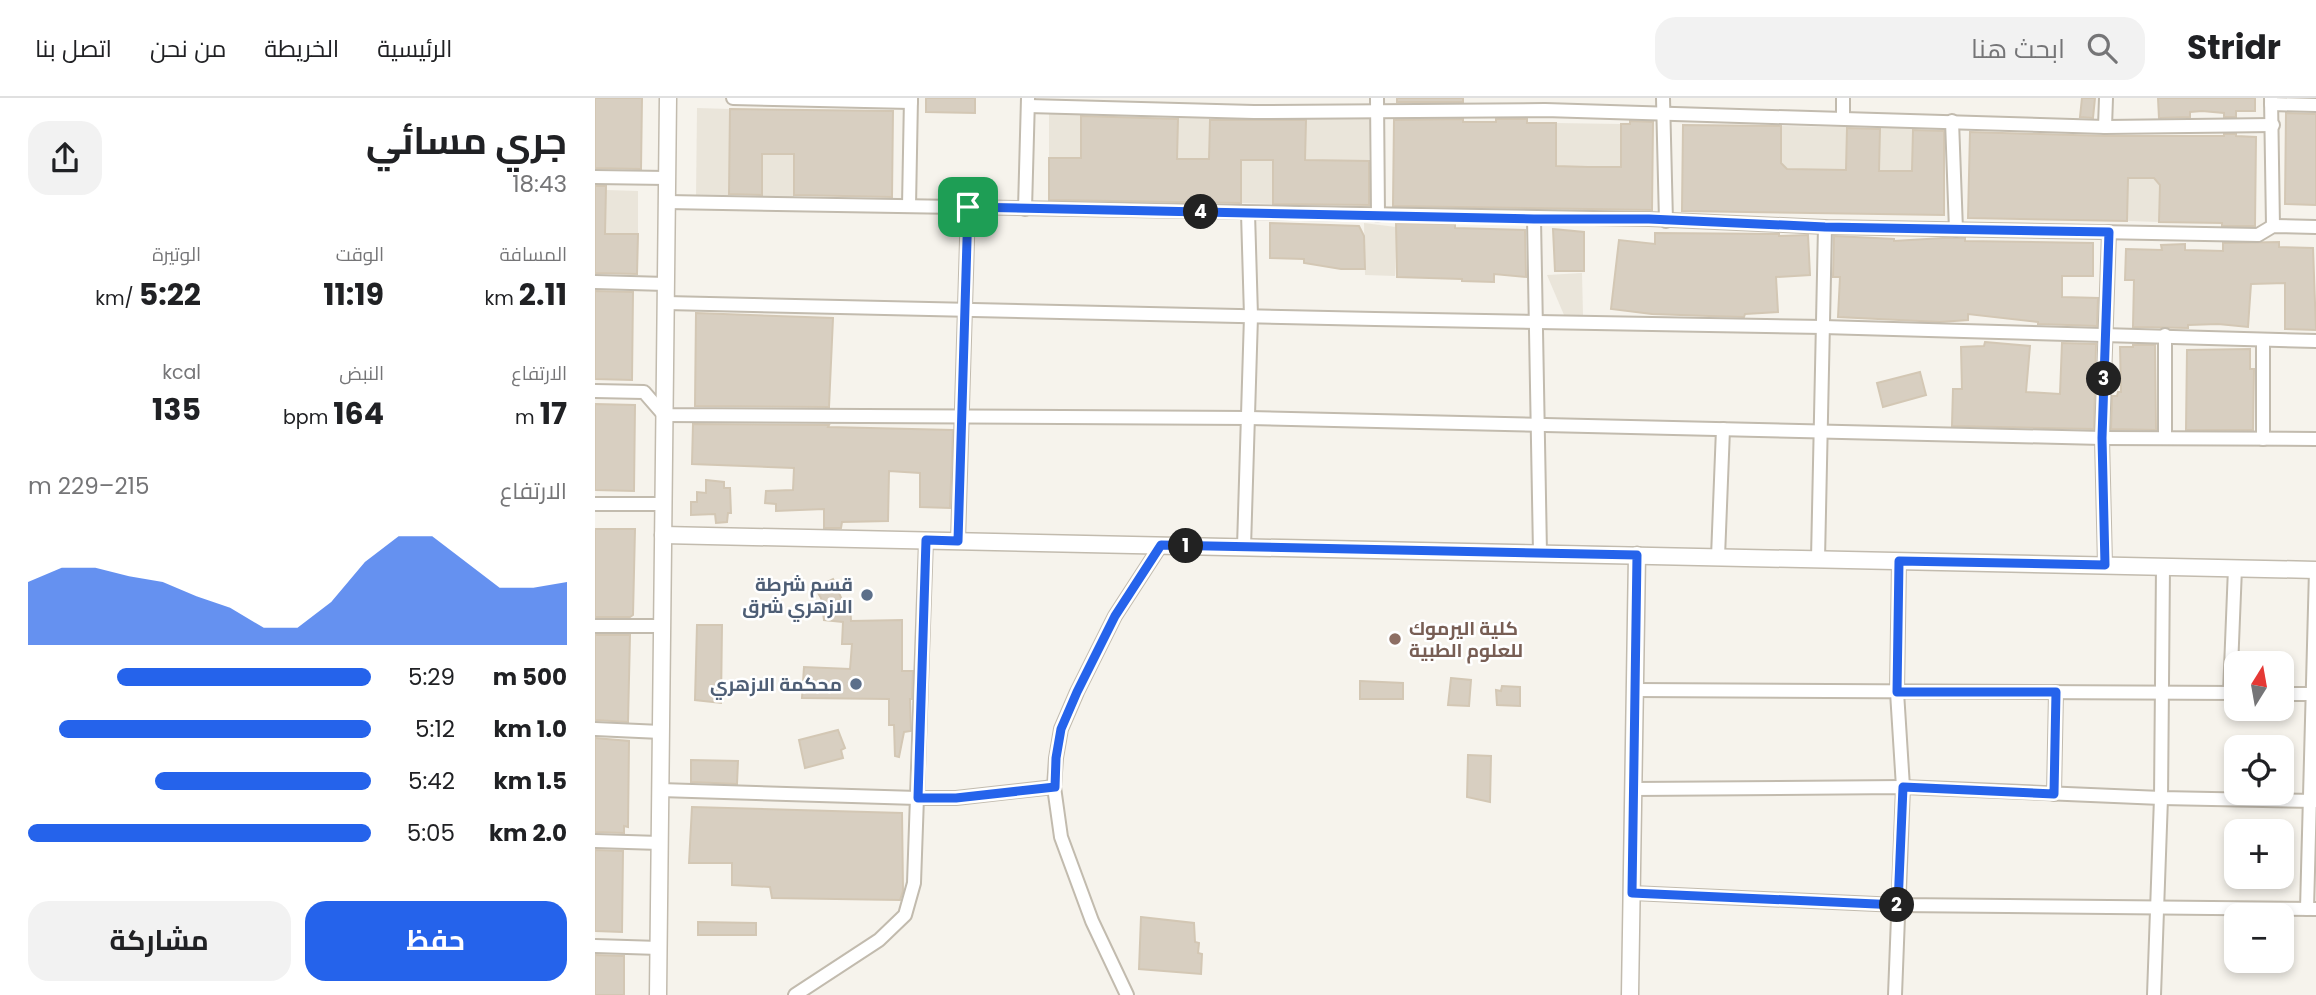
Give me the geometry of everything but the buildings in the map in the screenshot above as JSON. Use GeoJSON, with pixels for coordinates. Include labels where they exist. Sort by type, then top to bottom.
{"type":"FeatureCollection","features":[{"type":"Feature","properties":{"kind":"street"},"geometry":{"type":"LineString","coordinates":[[658,995],[668,98]]}},
{"type":"Feature","properties":{"kind":"street"},"geometry":{"type":"LineString","coordinates":[[733,98],[911,100],[909,206]]}},
{"type":"Feature","properties":{"kind":"street"},"geometry":{"type":"LineString","coordinates":[[1663,98],[1666,221]]}},
{"type":"Feature","properties":{"kind":"street"},"geometry":{"type":"LineString","coordinates":[[1843,98],[1843,118]]}},
{"type":"Feature","properties":{"kind":"street"},"geometry":{"type":"LineString","coordinates":[[2105,127],[2106,98]]}},
{"type":"Feature","properties":{"kind":"street"},"geometry":{"type":"LineString","coordinates":[[2273,226],[2271,101],[2316,105]]}},
{"type":"Feature","properties":{"kind":"street"},"geometry":{"type":"LineString","coordinates":[[1025,209],[1028,102],[1254,105],[1545,104],[1664,114],[2105,127],[2273,125]]}},
{"type":"Feature","properties":{"kind":"street"},"geometry":{"type":"LineString","coordinates":[[1377,104],[1378,215]]}},
{"type":"Feature","properties":{"kind":"street"},"geometry":{"type":"LineString","coordinates":[[1952,121],[1956,230]]}},
{"type":"Feature","properties":{"kind":"street"},"geometry":{"type":"LineString","coordinates":[[595,177],[667,178]]}},
{"type":"Feature","properties":{"kind":"street"},"geometry":{"type":"LineString","coordinates":[[667,202],[1649,219],[1825,227],[2258,235],[2273,226],[2316,227]]}},
{"type":"Feature","properties":{"kind":"street"},"geometry":{"type":"LineString","coordinates":[[958,541],[968,207]]}},
{"type":"Feature","properties":{"kind":"street"},"geometry":{"type":"LineString","coordinates":[[1244,547],[1251,316],[1248,213]]}},
{"type":"Feature","properties":{"kind":"street"},"geometry":{"type":"LineString","coordinates":[[1534,219],[1540,553]]}},
{"type":"Feature","properties":{"kind":"street"},"geometry":{"type":"LineString","coordinates":[[1818,559],[1825,227]]}},
{"type":"Feature","properties":{"kind":"street"},"geometry":{"type":"LineString","coordinates":[[2105,565],[2102,438],[2109,232]]}},
{"type":"Feature","properties":{"kind":"street"},"geometry":{"type":"LineString","coordinates":[[595,282],[666,284]]}},
{"type":"Feature","properties":{"kind":"street"},"geometry":{"type":"LineString","coordinates":[[666,303],[1375,319],[1536,320],[2316,341]]}},
{"type":"Feature","properties":{"kind":"street"},"geometry":{"type":"LineString","coordinates":[[2165,335],[2165,438]]}},
{"type":"Feature","properties":{"kind":"street"},"geometry":{"type":"LineString","coordinates":[[2263,340],[2263,439]]}},
{"type":"Feature","properties":{"kind":"street"},"geometry":{"type":"LineString","coordinates":[[595,391],[644,392],[664,415],[1249,418],[2102,438],[2316,439]]}},
{"type":"Feature","properties":{"kind":"street"},"geometry":{"type":"LineString","coordinates":[[1718,557],[1723,429]]}},
{"type":"Feature","properties":{"kind":"street"},"geometry":{"type":"LineString","coordinates":[[595,504],[664,504]]}},
{"type":"Feature","properties":{"kind":"street"},"geometry":{"type":"LineString","coordinates":[[663,535],[2316,570],[2311,909],[1898,905],[1632,893]]}},
{"type":"Feature","properties":{"kind":"street"},"geometry":{"type":"LineString","coordinates":[[795,995],[879,940],[905,915],[915,883],[926,540]]}},
{"type":"Feature","properties":{"kind":"street"},"geometry":{"type":"LineString","coordinates":[[1127,995],[1092,921],[1061,837],[1055,787],[1056,758],[1061,729],[1077,692],[1115,616],[1161,545]]}},
{"type":"Feature","properties":{"kind":"street"},"geometry":{"type":"LineString","coordinates":[[1630,995],[1637,555]]}},
{"type":"Feature","properties":{"kind":"street"},"geometry":{"type":"LineString","coordinates":[[1895,995],[1903,787],[1897,692],[1899,561]]}},
{"type":"Feature","properties":{"kind":"street"},"geometry":{"type":"LineString","coordinates":[[2154,995],[2161,798],[2163,566]]}},
{"type":"Feature","properties":{"kind":"street"},"geometry":{"type":"LineString","coordinates":[[2234,651],[2235,568]]}},
{"type":"Feature","properties":{"kind":"street"},"geometry":{"type":"LineString","coordinates":[[595,625],[662,626]]}},
{"type":"Feature","properties":{"kind":"street"},"geometry":{"type":"LineString","coordinates":[[1635,690],[2224,693]]}},
{"type":"Feature","properties":{"kind":"street"},"geometry":{"type":"LineString","coordinates":[[2054,794],[2056,692]]}},
{"type":"Feature","properties":{"kind":"street"},"geometry":{"type":"LineString","coordinates":[[2294,694],[2314,694]]}},
{"type":"Feature","properties":{"kind":"street"},"geometry":{"type":"LineString","coordinates":[[595,729],[661,732]]}},
{"type":"Feature","properties":{"kind":"street"},"geometry":{"type":"LineString","coordinates":[[660,790],[956,798],[1055,787]]}},
{"type":"Feature","properties":{"kind":"street"},"geometry":{"type":"LineString","coordinates":[[1633,789],[1903,787],[2161,798],[2313,801]]}},
{"type":"Feature","properties":{"kind":"street"},"geometry":{"type":"LineString","coordinates":[[595,841],[660,843]]}},
{"type":"Feature","properties":{"kind":"street"},"geometry":{"type":"LineString","coordinates":[[595,946],[659,947]]}},
{"type":"Feature","properties":{"kind":"shaded area"},"geometry":{"type":"Polygon","coordinates":[[[697,108],[730,109],[729,198],[696,198],[697,108]]]}},
{"type":"Feature","properties":{"kind":"shaded area"},"geometry":{"type":"Polygon","coordinates":[[[1049,114],[1082,114],[1081,158],[1049,158],[1049,114]]]}},
{"type":"Feature","properties":{"kind":"shaded area"},"geometry":{"type":"Polygon","coordinates":[[[1178,115],[1210,116],[1209,159],[1177,159],[1178,115]]]}},
{"type":"Feature","properties":{"kind":"shaded area"},"geometry":{"type":"Polygon","coordinates":[[[1306,116],[1370,117],[1369,161],[1305,160],[1306,116]]]}},
{"type":"Feature","properties":{"kind":"shaded area"},"geometry":{"type":"Polygon","coordinates":[[[1556,123],[1621,124],[1621,167],[1556,166],[1556,123]]]}},
{"type":"Feature","properties":{"kind":"shaded area"},"geometry":{"type":"Polygon","coordinates":[[[1781,126],[1847,127],[1846,170],[1781,169],[1781,126]]]}},
{"type":"Feature","properties":{"kind":"shaded area"},"geometry":{"type":"Polygon","coordinates":[[[1880,128],[1913,128],[1912,171],[1879,171],[1880,128]]]}},
{"type":"Feature","properties":{"kind":"shaded area"},"geometry":{"type":"Polygon","coordinates":[[[762,154],[794,154],[794,198],[762,198],[762,154]]]}},
{"type":"Feature","properties":{"kind":"shaded area"},"geometry":{"type":"Polygon","coordinates":[[[1241,160],[1273,160],[1273,204],[1241,203],[1241,160]]]}},
{"type":"Feature","properties":{"kind":"shaded area"},"geometry":{"type":"Polygon","coordinates":[[[2128,178],[2160,178],[2159,222],[2128,221],[2128,178]]]}},
{"type":"Feature","properties":{"kind":"shaded area"},"geometry":{"type":"Polygon","coordinates":[[[606,190],[638,191],[638,234],[605,234],[606,190]]]}},
{"type":"Feature","properties":{"kind":"shaded area"},"geometry":{"type":"Polygon","coordinates":[[[1364,223],[1396,227],[1395,276],[1365,275],[1364,223]]]}},
{"type":"Feature","properties":{"kind":"shaded area"},"geometry":{"type":"Polygon","coordinates":[[[1582,273],[1583,315],[1564,315],[1547,275],[1582,273]]]}},
{"type":"Feature","properties":{"kind":"place","name":"قسم شرطة الازهري شرق"},"geometry":{"type":"Point","coordinates":[867,595]}},
{"type":"Feature","properties":{"kind":"place","name":"كلية اليرموك للعلوم الطبية"},"geometry":{"type":"Point","coordinates":[1395,639]}},
{"type":"Feature","properties":{"kind":"place","name":"محكمة الازهري"},"geometry":{"type":"Point","coordinates":[856,684]}},
{"type":"Feature","properties":{"kind":"route"},"geometry":{"type":"LineString","coordinates":[[968,207],[1649,219],[1825,227],[2109,232],[2102,438],[2105,565],[1899,561],[1897,692],[2056,692],[2054,794],[1903,787],[1898,905],[1632,893],[1637,555],[1161,545],[1115,616],[1077,692],[1061,729],[1055,787],[956,798],[918,798],[926,540],[958,541],[968,207]]}}]}
